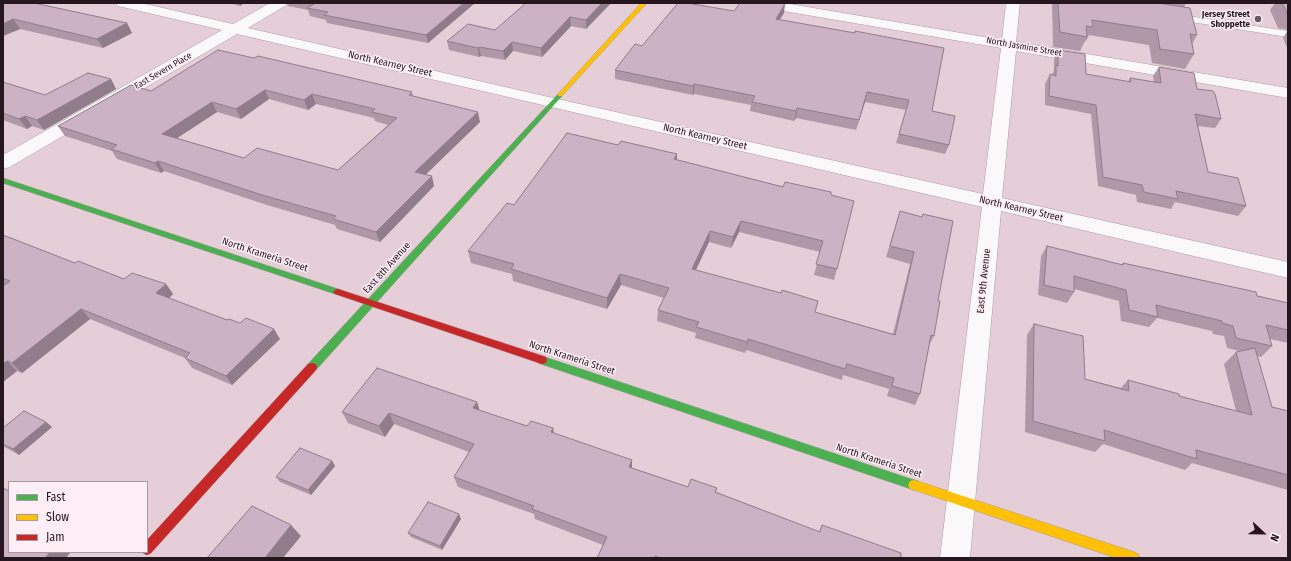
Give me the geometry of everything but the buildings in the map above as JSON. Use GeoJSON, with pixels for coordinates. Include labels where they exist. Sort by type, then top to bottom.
{"type":"FeatureCollection","features":[{"type":"Feature","properties":{"kind":"street","name":"North Kearney Street"},"geometry":{"type":"LineString","coordinates":[[123,3],[553,103],[1288,270]]}},
{"type":"Feature","properties":{"kind":"street","name":"East Severn Place"},"geometry":{"type":"LineString","coordinates":[[3,162],[238,29],[280,3]]}},
{"type":"Feature","properties":{"kind":"street","name":"East 8th Avenue"},"geometry":{"type":"LineString","coordinates":[[148,548],[644,3]]}},
{"type":"Feature","properties":{"kind":"street","name":"North Jasmine Street"},"geometry":{"type":"LineString","coordinates":[[760,3],[1008,44],[1288,93]]}},
{"type":"Feature","properties":{"kind":"street","name":"East 9th Avenue"},"geometry":{"type":"LineString","coordinates":[[955,558],[1013,3]]}},
{"type":"Feature","properties":{"kind":"street","name":"North Krameria Street"},"geometry":{"type":"LineString","coordinates":[[3,180],[1134,558]]}},
{"type":"Feature","properties":{"kind":"lane"},"geometry":{"type":"LineString","coordinates":[[1165,15],[1288,34]]}},
{"type":"Feature","properties":{"kind":"traffic: fast"},"geometry":{"type":"LineString","coordinates":[[312,367],[560,95]]}},
{"type":"Feature","properties":{"kind":"traffic: fast"},"geometry":{"type":"LineString","coordinates":[[3,180],[338,292]]}},
{"type":"Feature","properties":{"kind":"traffic: fast"},"geometry":{"type":"LineString","coordinates":[[542,360],[914,485]]}},
{"type":"Feature","properties":{"kind":"traffic: slow"},"geometry":{"type":"LineString","coordinates":[[560,95],[644,3]]}},
{"type":"Feature","properties":{"kind":"traffic: slow"},"geometry":{"type":"LineString","coordinates":[[914,485],[1134,558]]}},
{"type":"Feature","properties":{"kind":"traffic: jam"},"geometry":{"type":"LineString","coordinates":[[338,292],[542,360]]}},
{"type":"Feature","properties":{"kind":"traffic: jam"},"geometry":{"type":"LineString","coordinates":[[148,548],[312,367]]}},
{"type":"Feature","properties":{"kind":"place","name":"Jersey Street Shoppette"},"geometry":{"type":"Point","coordinates":[1258,19]}}]}
